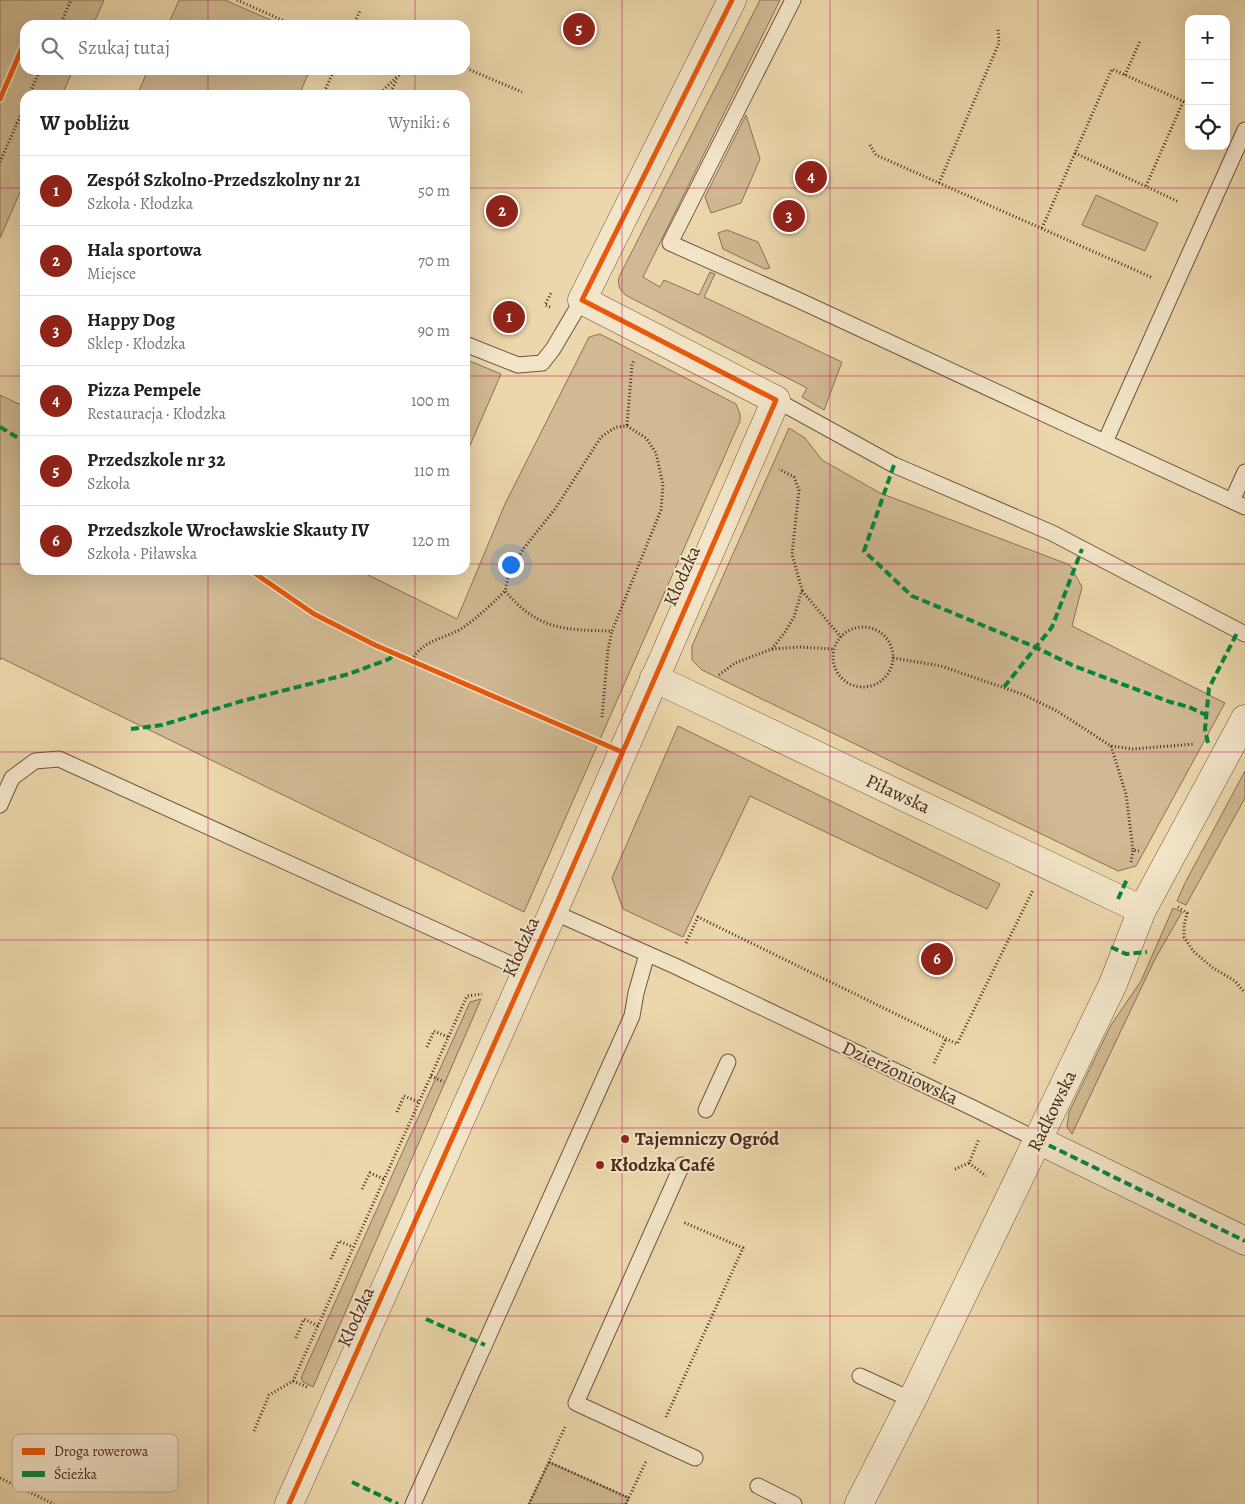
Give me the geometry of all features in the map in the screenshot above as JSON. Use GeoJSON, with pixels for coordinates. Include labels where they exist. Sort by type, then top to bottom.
{"type":"FeatureCollection","features":[{"type":"Feature","properties":{"kind":"street"},"geometry":{"type":"LineString","coordinates":[[732,0],[582,300],[776,400]]}},
{"type":"Feature","properties":{"kind":"street","name":"Kłodzka"},"geometry":{"type":"LineString","coordinates":[[289,1504],[553,912],[776,400]]}},
{"type":"Feature","properties":{"kind":"street","name":"Piławska"},"geometry":{"type":"LineString","coordinates":[[654,678],[1142,910]]}},
{"type":"Feature","properties":{"kind":"street","name":"Radkowska"},"geometry":{"type":"LineString","coordinates":[[859,1504],[912,1400],[1113,984],[1142,910],[1245,720]]}},
{"type":"Feature","properties":{"kind":"street","name":"Dzierżoniowska"},"geometry":{"type":"LineString","coordinates":[[1038,1140],[1245,1241]]}},
{"type":"Feature","properties":{"kind":"lane"},"geometry":{"type":"LineString","coordinates":[[794,0],[670,243],[796,299],[1238,504],[1245,472]]}},
{"type":"Feature","properties":{"kind":"lane"},"geometry":{"type":"LineString","coordinates":[[1106,442],[1245,130]]}},
{"type":"Feature","properties":{"kind":"lane"},"geometry":{"type":"LineString","coordinates":[[470,346],[518,365],[542,363],[554,349],[582,300]]}},
{"type":"Feature","properties":{"kind":"lane"},"geometry":{"type":"LineString","coordinates":[[776,400],[894,465],[1052,533],[1245,634]]}},
{"type":"Feature","properties":{"kind":"lane"},"geometry":{"type":"LineString","coordinates":[[0,805],[12,778],[35,761],[59,759],[526,971]]}},
{"type":"Feature","properties":{"kind":"lane","name":"Dzierżoniowska"},"geometry":{"type":"LineString","coordinates":[[553,912],[674,966],[1038,1140]]}},
{"type":"Feature","properties":{"kind":"lane"},"geometry":{"type":"LineString","coordinates":[[413,1504],[632,1016],[636,993],[647,954]]}},
{"type":"Feature","properties":{"kind":"lane"},"geometry":{"type":"LineString","coordinates":[[706,1110],[728,1062]]}},
{"type":"Feature","properties":{"kind":"lane"},"geometry":{"type":"LineString","coordinates":[[682,1165],[576,1403],[695,1458]]}},
{"type":"Feature","properties":{"kind":"lane"},"geometry":{"type":"LineString","coordinates":[[860,1376],[912,1400]]}},
{"type":"Feature","properties":{"kind":"lane"},"geometry":{"type":"LineString","coordinates":[[758,1486],[794,1504]]}},
{"type":"Feature","properties":{"kind":"path"},"geometry":{"type":"LineString","coordinates":[[62,20],[71,0]]}},
{"type":"Feature","properties":{"kind":"path"},"geometry":{"type":"LineString","coordinates":[[237,0],[282,20]]}},
{"type":"Feature","properties":{"kind":"path"},"geometry":{"type":"LineString","coordinates":[[356,20],[360,10]]}},
{"type":"Feature","properties":{"kind":"path"},"geometry":{"type":"LineString","coordinates":[[939,183],[999,43],[998,29]]}},
{"type":"Feature","properties":{"kind":"path"},"geometry":{"type":"LineString","coordinates":[[1125,75],[1140,41]]}},
{"type":"Feature","properties":{"kind":"path"},"geometry":{"type":"LineString","coordinates":[[1042,228],[1112,69],[1183,102],[1146,186]]}},
{"type":"Feature","properties":{"kind":"path"},"geometry":{"type":"LineString","coordinates":[[470,70],[522,92]]}},
{"type":"Feature","properties":{"kind":"path"},"geometry":{"type":"LineString","coordinates":[[31,90],[38,75]]}},
{"type":"Feature","properties":{"kind":"path"},"geometry":{"type":"LineString","coordinates":[[325,90],[332,75]]}},
{"type":"Feature","properties":{"kind":"path"},"geometry":{"type":"LineString","coordinates":[[383,90],[398,76]]}},
{"type":"Feature","properties":{"kind":"path"},"geometry":{"type":"LineString","coordinates":[[391,90],[398,76]]}},
{"type":"Feature","properties":{"kind":"path"},"geometry":{"type":"LineString","coordinates":[[0,162],[20,116]]}},
{"type":"Feature","properties":{"kind":"path"},"geometry":{"type":"LineString","coordinates":[[870,145],[876,155],[1157,280]]}},
{"type":"Feature","properties":{"kind":"path"},"geometry":{"type":"LineString","coordinates":[[1075,154],[1179,202]]}},
{"type":"Feature","properties":{"kind":"path"},"geometry":{"type":"LineString","coordinates":[[627,426],[632,365],[635,356]]}},
{"type":"Feature","properties":{"kind":"path"},"geometry":{"type":"LineString","coordinates":[[412,660],[416,652],[431,641],[461,629],[482,614],[506,591],[509,573],[519,556],[555,509],[601,437],[616,427],[627,426],[646,438],[656,453],[663,485],[661,510],[612,631],[608,650],[600,723]]}},
{"type":"Feature","properties":{"kind":"path"},"geometry":{"type":"LineString","coordinates":[[776,468],[794,477],[799,490],[792,554],[802,590],[841,636]]}},
{"type":"Feature","properties":{"kind":"path"},"geometry":{"type":"LineString","coordinates":[[772,649],[794,617],[802,590]]}},
{"type":"Feature","properties":{"kind":"path"},"geometry":{"type":"LineString","coordinates":[[506,591],[516,604],[532,617],[555,627],[572,630],[612,631]]}},
{"type":"Feature","properties":{"kind":"path"},"geometry":{"type":"LineString","coordinates":[[862,626],[874,629],[884,636],[891,646],[893,658],[891,669],[884,678],[875,685],[864,687],[852,686],[843,680],[836,671],[833,660],[834,648],[841,636],[850,629],[862,626]]}},
{"type":"Feature","properties":{"kind":"path"},"geometry":{"type":"LineString","coordinates":[[718,677],[735,663],[772,649],[800,647],[834,648]]}},
{"type":"Feature","properties":{"kind":"path"},"geometry":{"type":"LineString","coordinates":[[893,658],[941,666],[1022,694],[1057,711],[1111,746],[1133,749],[1200,744]]}},
{"type":"Feature","properties":{"kind":"path"},"geometry":{"type":"LineString","coordinates":[[1111,746],[1126,794],[1133,850],[1141,852]]}},
{"type":"Feature","properties":{"kind":"path"},"geometry":{"type":"LineString","coordinates":[[674,966],[698,917],[957,1044],[1036,883]]}},
{"type":"Feature","properties":{"kind":"path"},"geometry":{"type":"LineString","coordinates":[[1183,909],[1187,913],[1184,937],[1193,951],[1212,968],[1235,980],[1245,993]]}},
{"type":"Feature","properties":{"kind":"path"},"geometry":{"type":"LineString","coordinates":[[254,1431],[269,1395],[293,1381],[467,996],[485,993]]}},
{"type":"Feature","properties":{"kind":"path"},"geometry":{"type":"LineString","coordinates":[[426,1047],[430,1034],[434,1031],[448,1037]]}},
{"type":"Feature","properties":{"kind":"path"},"geometry":{"type":"LineString","coordinates":[[397,1112],[400,1100],[404,1096],[419,1102]]}},
{"type":"Feature","properties":{"kind":"path"},"geometry":{"type":"LineString","coordinates":[[955,1168],[969,1163],[989,1116]]}},
{"type":"Feature","properties":{"kind":"path"},"geometry":{"type":"LineString","coordinates":[[362,1189],[364,1180],[370,1173],[384,1179]]}},
{"type":"Feature","properties":{"kind":"path"},"geometry":{"type":"LineString","coordinates":[[626,1504],[743,1248],[660,1212]]}},
{"type":"Feature","properties":{"kind":"path"},"geometry":{"type":"LineString","coordinates":[[331,1259],[333,1250],[339,1241],[354,1247]]}},
{"type":"Feature","properties":{"kind":"path"},"geometry":{"type":"LineString","coordinates":[[296,1338],[299,1325],[304,1320],[318,1326]]}},
{"type":"Feature","properties":{"kind":"path"},"geometry":{"type":"LineString","coordinates":[[529,1504],[576,1403]]}},
{"type":"Feature","properties":{"kind":"path"},"geometry":{"type":"LineString","coordinates":[[549,1462],[629,1498]]}},
{"type":"Feature","properties":{"kind":"path"},"geometry":{"type":"LineString","coordinates":[[0,1478],[12,1484]]}},
{"type":"Feature","properties":{"kind":"path"},"geometry":{"type":"LineString","coordinates":[[29,1492],[54,1504]]}},
{"type":"Feature","properties":{"kind":"shaded area"},"geometry":{"type":"Polygon","coordinates":[[[0,0],[104,0],[95,20],[20,20],[20,75],[71,75],[64,90],[20,90],[20,192],[0,238],[0,0]]]}},
{"type":"Feature","properties":{"kind":"shaded area"},"geometry":{"type":"Polygon","coordinates":[[[179,0],[225,0],[271,20],[170,20],[179,0]]]}},
{"type":"Feature","properties":{"kind":"shaded area"},"geometry":{"type":"Polygon","coordinates":[[[760,0],[780,0],[643,277],[660,287],[664,280],[699,295],[710,272],[715,274],[704,297],[842,362],[824,410],[802,397],[807,388],[629,297],[619,286],[619,277],[760,0]]]}},
{"type":"Feature","properties":{"kind":"shaded area"},"geometry":{"type":"Polygon","coordinates":[[[146,75],[308,75],[301,90],[139,90],[146,75]]]}},
{"type":"Feature","properties":{"kind":"shaded area"},"geometry":{"type":"Polygon","coordinates":[[[746,115],[760,159],[741,203],[711,213],[705,197],[746,115]]]}},
{"type":"Feature","properties":{"kind":"shaded area"},"geometry":{"type":"Polygon","coordinates":[[[1096,195],[1158,223],[1145,251],[1082,225],[1096,195]]]}},
{"type":"Feature","properties":{"kind":"shaded area"},"geometry":{"type":"Polygon","coordinates":[[[727,230],[758,242],[770,268],[765,269],[723,249],[718,233],[727,230]]]}},
{"type":"Feature","properties":{"kind":"shaded area"},"geometry":{"type":"Polygon","coordinates":[[[600,334],[736,404],[740,414],[740,421],[524,912],[1,658],[0,660],[0,395],[20,405],[20,575],[368,575],[457,619],[505,504],[589,337],[600,334]]]}},
{"type":"Feature","properties":{"kind":"shaded area"},"geometry":{"type":"Polygon","coordinates":[[[470,361],[501,374],[470,445],[470,361]]]}},
{"type":"Feature","properties":{"kind":"shaded area"},"geometry":{"type":"Polygon","coordinates":[[[789,428],[805,438],[822,460],[880,493],[1070,565],[1082,587],[1072,626],[1225,703],[1136,866],[1118,871],[702,670],[692,660],[692,646],[789,428]]]}},
{"type":"Feature","properties":{"kind":"shaded area"},"geometry":{"type":"Polygon","coordinates":[[[678,726],[1000,884],[987,909],[750,796],[683,937],[623,909],[612,878],[678,726]]]}},
{"type":"Feature","properties":{"kind":"shaded area"},"geometry":{"type":"Polygon","coordinates":[[[1245,771],[1245,798],[1186,905],[1177,901],[1185,883],[1245,771]]]}},
{"type":"Feature","properties":{"kind":"shaded area"},"geometry":{"type":"Polygon","coordinates":[[[1173,908],[1182,912],[1155,959],[1072,1134],[1067,1127],[1069,1112],[1111,1025],[1141,981],[1173,908]]]}},
{"type":"Feature","properties":{"kind":"shaded area"},"geometry":{"type":"Polygon","coordinates":[[[481,999],[313,1387],[303,1382],[301,1378],[470,1002],[481,999]]]}},
{"type":"Feature","properties":{"kind":"shaded area"},"geometry":{"type":"Polygon","coordinates":[[[549,1462],[629,1498],[626,1504],[529,1504],[549,1462]]]}},
{"type":"Feature","properties":{"kind":"marked path"},"geometry":{"type":"LineString","coordinates":[[0,427],[20,439]]}},
{"type":"Feature","properties":{"kind":"marked path"},"geometry":{"type":"LineString","coordinates":[[894,465],[864,551],[912,596],[1035,647],[1074,666],[1170,702],[1189,707],[1206,715]]}},
{"type":"Feature","properties":{"kind":"marked path"},"geometry":{"type":"LineString","coordinates":[[1004,687],[1052,627],[1082,549]]}},
{"type":"Feature","properties":{"kind":"marked path"},"geometry":{"type":"LineString","coordinates":[[1208,743],[1205,729],[1209,688],[1238,631]]}},
{"type":"Feature","properties":{"kind":"marked path"},"geometry":{"type":"LineString","coordinates":[[131,729],[162,725],[242,701],[349,674],[389,659],[395,653]]}},
{"type":"Feature","properties":{"kind":"marked path"},"geometry":{"type":"LineString","coordinates":[[1118,899],[1128,877]]}},
{"type":"Feature","properties":{"kind":"marked path"},"geometry":{"type":"LineString","coordinates":[[1111,947],[1126,954],[1147,952]]}},
{"type":"Feature","properties":{"kind":"marked path"},"geometry":{"type":"LineString","coordinates":[[1038,1140],[1245,1241]]}},
{"type":"Feature","properties":{"kind":"marked path"},"geometry":{"type":"LineString","coordinates":[[426,1319],[485,1345]]}},
{"type":"Feature","properties":{"kind":"marked path"},"geometry":{"type":"LineString","coordinates":[[352,1482],[398,1504]]}},
{"type":"Feature","properties":{"kind":"cycle path"},"geometry":{"type":"LineString","coordinates":[[289,1504],[553,912],[776,400],[582,300],[732,0]]}},
{"type":"Feature","properties":{"kind":"cycle path"},"geometry":{"type":"LineString","coordinates":[[0,99],[20,53]]}},
{"type":"Feature","properties":{"kind":"cycle path"},"geometry":{"type":"LineString","coordinates":[[257,575],[314,614],[375,645],[622,752]]}},
{"type":"Feature","properties":{"kind":"place","name":"Przedszkole nr 32"},"geometry":{"type":"Point","coordinates":[579,29]}},
{"type":"Feature","properties":{"kind":"place","name":"Pizza Pempele"},"geometry":{"type":"Point","coordinates":[811,177]}},
{"type":"Feature","properties":{"kind":"place","name":"Hala sportowa"},"geometry":{"type":"Point","coordinates":[502,211]}},
{"type":"Feature","properties":{"kind":"place","name":"Happy Dog"},"geometry":{"type":"Point","coordinates":[789,216]}},
{"type":"Feature","properties":{"kind":"place","name":"Zespół Szkolno-Przedszkolny nr 21"},"geometry":{"type":"Point","coordinates":[509,317]}},
{"type":"Feature","properties":{"kind":"place","name":"Przedszkole Wrocławskie Skauty IV"},"geometry":{"type":"Point","coordinates":[937,959]}},
{"type":"Feature","properties":{"kind":"place","name":"Tajemniczy Ogród"},"geometry":{"type":"Point","coordinates":[625,1139]}},
{"type":"Feature","properties":{"kind":"place","name":"Kłodzka Café"},"geometry":{"type":"Point","coordinates":[600,1165]}}]}
